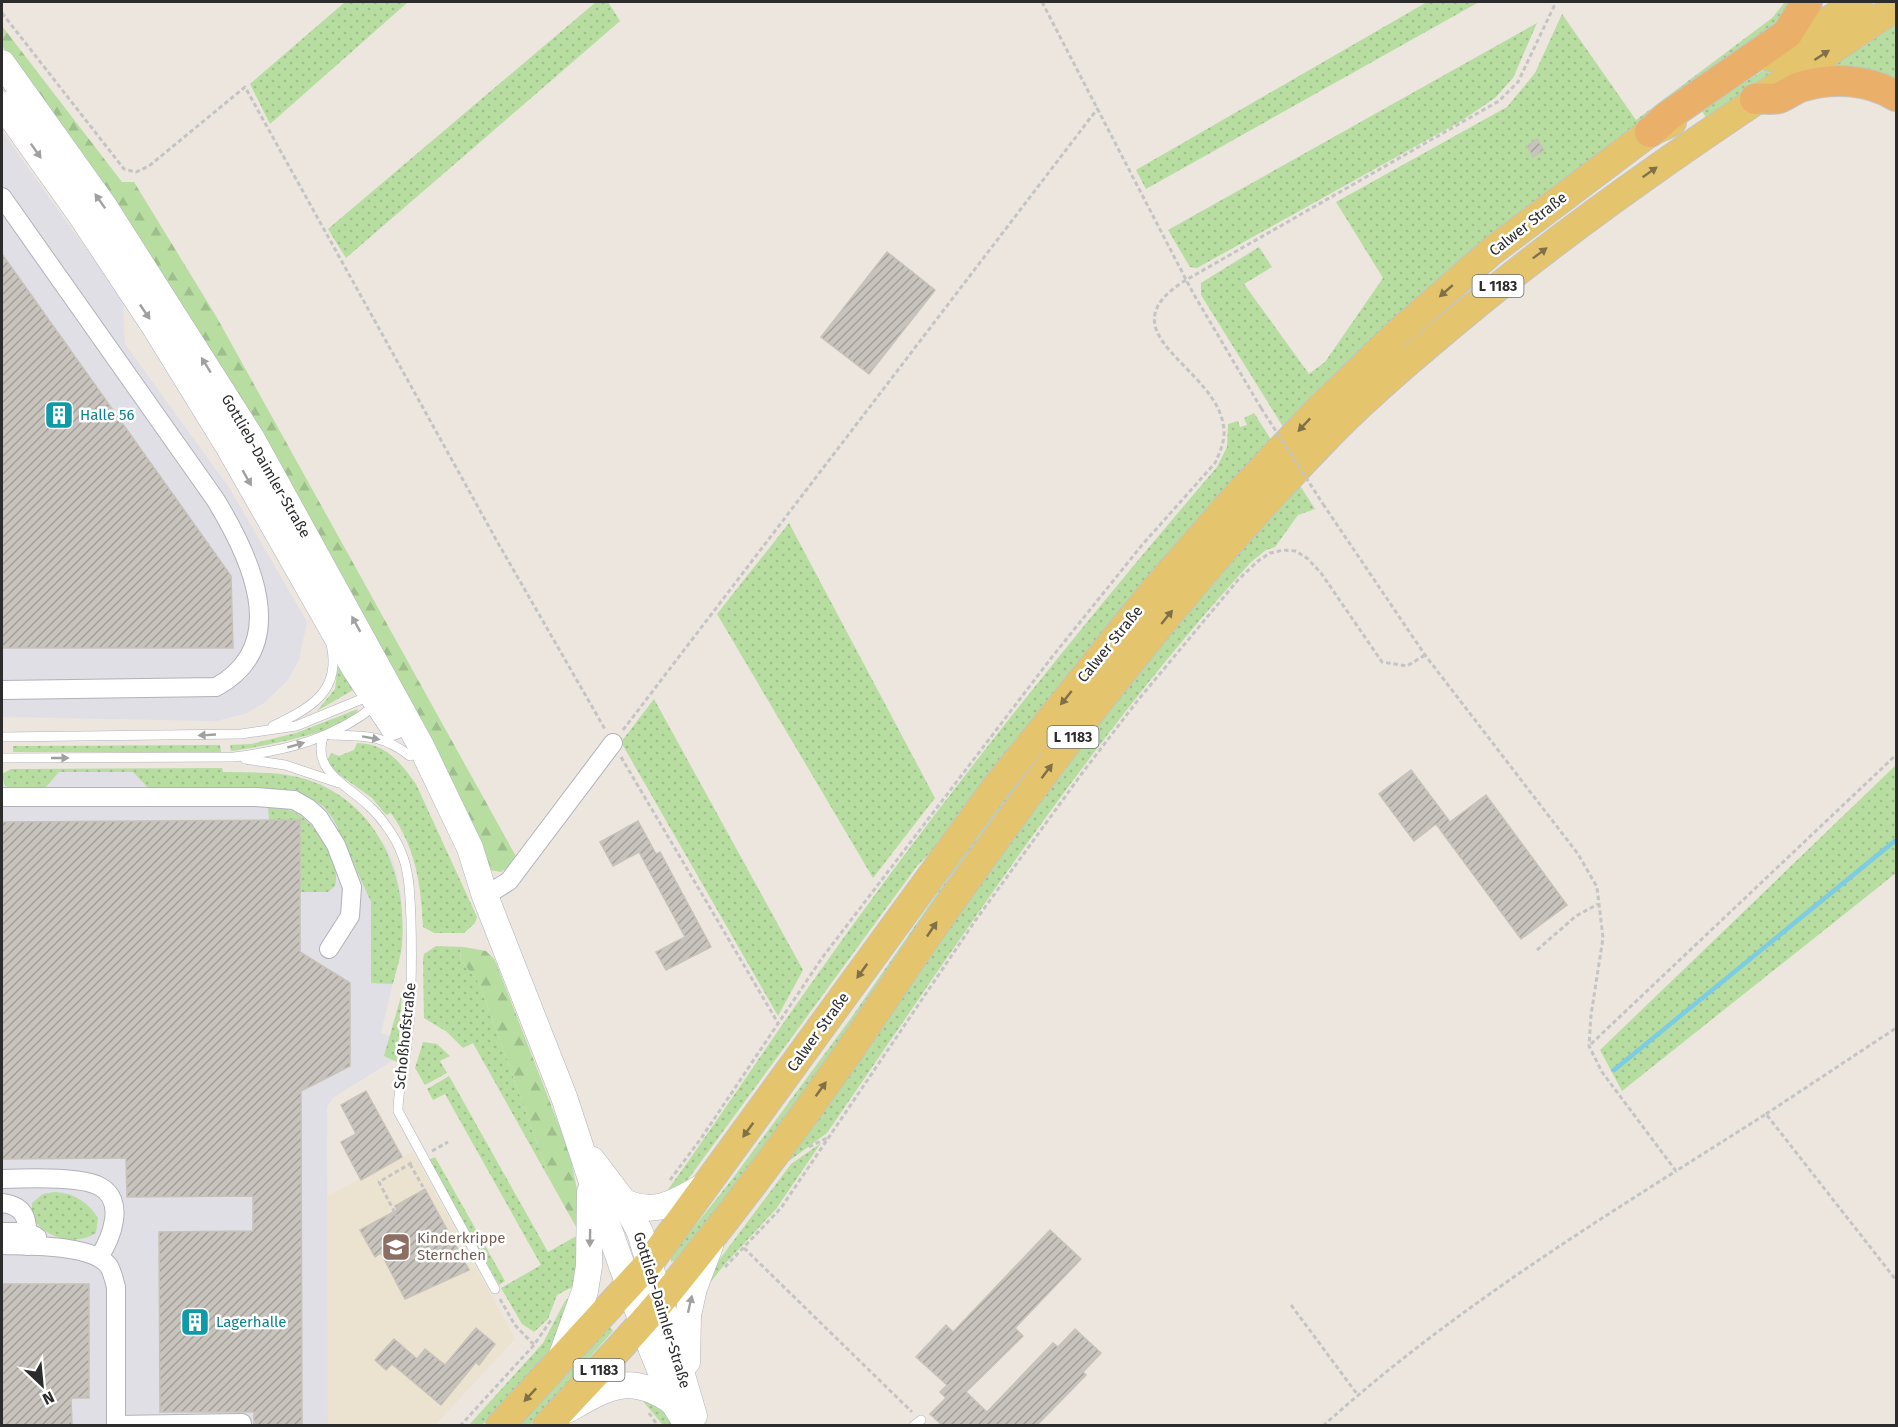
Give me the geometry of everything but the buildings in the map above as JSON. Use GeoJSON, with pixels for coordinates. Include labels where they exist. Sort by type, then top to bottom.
{"type":"FeatureCollection","features":[{"type":"Feature","properties":{"kind":"highway"},"geometry":{"type":"LineString","coordinates":[[1650,132],[1668,116],[1787,34],[1807,2]]}},
{"type":"Feature","properties":{"kind":"highway"},"geometry":{"type":"LineString","coordinates":[[1755,99],[1778,98],[1799,88],[1826,81],[1855,82],[1884,88],[1896,96]]}},
{"type":"Feature","properties":{"kind":"main road","name":"Calwer Straße"},"geometry":{"type":"LineString","coordinates":[[500,1425],[559,1364],[650,1262],[996,787],[1151,594],[1232,501],[1320,409],[1399,332],[1492,251],[1650,132],[1674,121],[1858,2]]}},
{"type":"Feature","properties":{"kind":"main road","name":"Calwer Straße"},"geometry":{"type":"LineString","coordinates":[[551,1421],[642,1322],[713,1235],[850,1050],[952,900],[1062,752],[1170,612],[1252,518],[1371,395],[1503,282],[1602,206],[1755,99],[1896,7]]}},
{"type":"Feature","properties":{"kind":"main road","name":"Gottlieb-Daimler-Straße"},"geometry":{"type":"LineString","coordinates":[[2,63],[104,206],[173,311],[252,439],[385,676],[415,751]]}},
{"type":"Feature","properties":{"kind":"main road","name":"Gottlieb-Daimler-Straße"},"geometry":{"type":"LineString","coordinates":[[2,104],[80,214],[153,324],[230,449],[355,669],[415,751],[470,848],[485,896],[579,1140],[642,1322],[696,1425]]}},
{"type":"Feature","properties":{"kind":"main road","name":"Gottlieb-Daimler-Straße"},"geometry":{"type":"LineString","coordinates":[[579,1140],[624,1202],[640,1232],[661,1300],[679,1392],[688,1425]]}},
{"type":"Feature","properties":{"kind":"main road"},"geometry":{"type":"LineString","coordinates":[[559,1364],[574,1325],[589,1266],[591,1179]]}},
{"type":"Feature","properties":{"kind":"main road"},"geometry":{"type":"LineString","coordinates":[[624,1202],[638,1208],[652,1209],[670,1206],[709,1183]]}},
{"type":"Feature","properties":{"kind":"main road"},"geometry":{"type":"LineString","coordinates":[[551,1421],[603,1390],[622,1384],[637,1385],[662,1394],[679,1392],[688,1315],[694,1288],[713,1235]]}},
{"type":"Feature","properties":{"kind":"street"},"geometry":{"type":"LineString","coordinates":[[2,197],[215,499],[243,550],[259,609],[258,639],[252,654],[236,674],[216,687],[2,690]]}},
{"type":"Feature","properties":{"kind":"street"},"geometry":{"type":"LineString","coordinates":[[485,896],[508,881],[613,743]]}},
{"type":"Feature","properties":{"kind":"street"},"geometry":{"type":"LineString","coordinates":[[2,797],[256,797],[294,800],[319,818],[336,845],[352,887],[350,916],[329,949]]}},
{"type":"Feature","properties":{"kind":"street"},"geometry":{"type":"LineString","coordinates":[[2,1179],[74,1180],[100,1186],[110,1197],[115,1213],[113,1230],[99,1257]]}},
{"type":"Feature","properties":{"kind":"street"},"geometry":{"type":"LineString","coordinates":[[2,1203],[18,1206],[22,1210],[28,1239]]}},
{"type":"Feature","properties":{"kind":"street"},"geometry":{"type":"LineString","coordinates":[[2,1232],[99,1257],[109,1266],[116,1287],[116,1425],[242,1423]]}},
{"type":"Feature","properties":{"kind":"street"},"geometry":{"type":"LineString","coordinates":[[2,1245],[28,1239]]}},
{"type":"Feature","properties":{"kind":"lane"},"geometry":{"type":"LineString","coordinates":[[265,730],[304,711],[324,693],[333,674],[333,652],[324,615]]}},
{"type":"Feature","properties":{"kind":"lane"},"geometry":{"type":"LineString","coordinates":[[2,758],[234,757],[267,753],[325,736],[353,723],[379,702],[385,676]]}},
{"type":"Feature","properties":{"kind":"lane"},"geometry":{"type":"LineString","coordinates":[[2,737],[195,736],[265,730],[296,726],[362,699],[379,702]]}},
{"type":"Feature","properties":{"kind":"lane"},"geometry":{"type":"LineString","coordinates":[[325,736],[373,736],[415,751]]}},
{"type":"Feature","properties":{"kind":"lane","name":"Schoßhofstraße"},"geometry":{"type":"LineString","coordinates":[[325,736],[320,747],[325,768],[371,807],[401,852],[410,894],[411,981],[407,1042],[399,1084],[398,1111],[495,1289]]}},
{"type":"Feature","properties":{"kind":"lane","name":"Schoßhofstraße"},"geometry":{"type":"LineString","coordinates":[[234,757],[285,765],[341,783]]}},
{"type":"Feature","properties":{"kind":"path"},"geometry":{"type":"LineString","coordinates":[[1042,2],[1186,280],[1261,408],[1425,655],[1578,854],[1597,887],[1603,938],[1591,1015],[1589,1046],[1602,1072],[1676,1171]]}},
{"type":"Feature","properties":{"kind":"path"},"geometry":{"type":"LineString","coordinates":[[652,1209],[822,958],[1052,657],[1142,545],[1215,463],[1222,448],[1224,433],[1221,414],[1208,391],[1162,341],[1153,318],[1155,308],[1162,298],[1186,280],[1499,101],[1518,82],[1556,2]]}},
{"type":"Feature","properties":{"kind":"path"},"geometry":{"type":"LineString","coordinates":[[2,13],[124,169],[136,172],[149,166],[245,87],[498,543],[778,1023]]}},
{"type":"Feature","properties":{"kind":"path"},"geometry":{"type":"LineString","coordinates":[[613,743],[1098,108]]}},
{"type":"Feature","properties":{"kind":"path"},"geometry":{"type":"LineString","coordinates":[[917,1423],[744,1248],[781,1208],[975,921],[1083,772],[1138,700],[1257,561],[1270,553],[1284,550],[1296,552],[1321,573],[1382,662],[1407,666],[1425,655]]}},
{"type":"Feature","properties":{"kind":"path"},"geometry":{"type":"LineString","coordinates":[[1589,1046],[1896,756]]}},
{"type":"Feature","properties":{"kind":"path"},"geometry":{"type":"LineString","coordinates":[[1537,950],[1576,916],[1598,904]]}},
{"type":"Feature","properties":{"kind":"path"},"geometry":{"type":"LineString","coordinates":[[1323,1425],[1357,1395],[1527,1269],[1896,1028]]}},
{"type":"Feature","properties":{"kind":"path"},"geometry":{"type":"LineString","coordinates":[[1766,1114],[1896,1280]]}},
{"type":"Feature","properties":{"kind":"path"},"geometry":{"type":"LineString","coordinates":[[398,1219],[379,1182],[448,1142]]}},
{"type":"Feature","properties":{"kind":"path"},"geometry":{"type":"LineString","coordinates":[[410,1164],[423,1188]]}},
{"type":"Feature","properties":{"kind":"path"},"geometry":{"type":"LineString","coordinates":[[500,1299],[515,1325],[534,1345]]}},
{"type":"Feature","properties":{"kind":"path"},"geometry":{"type":"LineString","coordinates":[[1291,1305],[1357,1395]]}},
{"type":"Feature","properties":{"kind":"shaded area"},"geometry":{"type":"Polygon","coordinates":[[[2,131],[123,301],[125,344],[230,489],[307,622],[299,660],[288,680],[264,703],[245,714],[216,721],[2,717],[2,131]]]}},
{"type":"Feature","properties":{"kind":"shaded area"},"geometry":{"type":"Polygon","coordinates":[[[222,768],[223,772],[270,773],[299,777],[321,784],[341,796],[359,812],[386,847],[394,863],[401,894],[402,944],[381,1033],[399,1039],[395,1059],[333,1098],[327,1107],[328,1425],[2,1425],[2,777],[35,770],[222,768]]]}},
{"type":"Feature","properties":{"kind":"shaded area","name":"Kinderkrippe Sternchen"},"geometry":{"type":"Polygon","coordinates":[[[413,1152],[515,1339],[435,1425],[328,1425],[327,1196],[413,1152]]]}},
{"type":"Feature","properties":{"kind":"green space"},"geometry":{"type":"Polygon","coordinates":[[[345,2],[408,2],[270,124],[250,84],[345,2]]]}},
{"type":"Feature","properties":{"kind":"green space"},"geometry":{"type":"Polygon","coordinates":[[[596,2],[608,2],[620,21],[346,258],[328,229],[596,2]]]}},
{"type":"Feature","properties":{"kind":"green space"},"geometry":{"type":"Polygon","coordinates":[[[1427,2],[1479,2],[1146,189],[1136,170],[1427,2]]]}},
{"type":"Feature","properties":{"kind":"green space"},"geometry":{"type":"Polygon","coordinates":[[[1785,2],[1798,2],[1784,27],[1285,430],[1201,295],[1201,283],[1259,247],[1272,267],[1244,284],[1309,374],[1325,362],[1383,278],[1336,202],[1507,107],[1535,73],[1562,14],[1636,120],[1772,18],[1785,2]]]}},
{"type":"Feature","properties":{"kind":"green space"},"geometry":{"type":"Polygon","coordinates":[[[1871,2],[1876,6],[1708,120],[1701,110],[1871,2]]]}},
{"type":"Feature","properties":{"kind":"green space"},"geometry":{"type":"Polygon","coordinates":[[[1896,19],[1896,88],[1821,67],[1896,19]]]}},
{"type":"Feature","properties":{"kind":"green space"},"geometry":{"type":"Polygon","coordinates":[[[1537,23],[1513,78],[1495,98],[1461,121],[1197,268],[1190,267],[1168,230],[1537,23]]]}},
{"type":"Feature","properties":{"kind":"green space"},"geometry":{"type":"Polygon","coordinates":[[[2,26],[122,182],[134,182],[216,316],[518,860],[501,872],[490,870],[483,862],[43,101],[2,46],[2,26]]]}},
{"type":"Feature","properties":{"kind":"green space"},"geometry":{"type":"Polygon","coordinates":[[[1254,413],[1272,441],[946,837],[917,866],[689,1178],[678,1190],[659,1202],[810,985],[956,786],[1111,593],[1217,467],[1227,447],[1228,424],[1238,421],[1240,427],[1247,425],[1244,418],[1254,413]]]}},
{"type":"Feature","properties":{"kind":"green space"},"geometry":{"type":"Polygon","coordinates":[[[1299,484],[1315,509],[1298,515],[1275,547],[1266,550],[1251,562],[1136,698],[1082,768],[978,913],[827,1133],[789,1161],[817,1113],[1003,845],[1199,596],[1299,484]]]}},
{"type":"Feature","properties":{"kind":"green space"},"geometry":{"type":"Polygon","coordinates":[[[789,523],[935,798],[873,878],[717,614],[789,523]]]}},
{"type":"Feature","properties":{"kind":"green space"},"geometry":{"type":"Polygon","coordinates":[[[339,657],[360,686],[317,711],[335,689],[339,657]]]}},
{"type":"Feature","properties":{"kind":"green space"},"geometry":{"type":"Polygon","coordinates":[[[654,699],[803,970],[778,1016],[621,742],[654,699]]]}},
{"type":"Feature","properties":{"kind":"green space"},"geometry":{"type":"Polygon","coordinates":[[[358,709],[352,717],[321,731],[280,742],[231,751],[230,745],[251,744],[296,733],[358,709]]]}},
{"type":"Feature","properties":{"kind":"green space"},"geometry":{"type":"Polygon","coordinates":[[[357,743],[384,750],[398,761],[416,784],[477,917],[475,923],[464,933],[434,933],[423,927],[416,867],[399,826],[391,813],[386,815],[372,798],[334,771],[327,761],[331,753],[339,756],[354,750],[357,743]]]}},
{"type":"Feature","properties":{"kind":"green space"},"geometry":{"type":"Polygon","coordinates":[[[220,745],[221,752],[13,752],[13,746],[220,745]]]}},
{"type":"Feature","properties":{"kind":"green space"},"geometry":{"type":"Polygon","coordinates":[[[1040,745],[1050,752],[873,998],[681,1258],[671,1262],[671,1256],[733,1178],[851,1018],[1040,745]]]}},
{"type":"Feature","properties":{"kind":"green space"},"geometry":{"type":"Polygon","coordinates":[[[1896,765],[1896,873],[1622,1091],[1600,1050],[1896,765]]]}},
{"type":"Feature","properties":{"kind":"green space"},"geometry":{"type":"Polygon","coordinates":[[[222,768],[223,772],[272,773],[301,778],[327,788],[349,802],[367,820],[382,842],[392,865],[399,891],[402,944],[393,984],[371,983],[371,902],[334,820],[324,807],[308,797],[289,790],[151,791],[133,772],[59,772],[46,787],[10,788],[5,786],[2,774],[11,769],[222,768]]]}},
{"type":"Feature","properties":{"kind":"green space"},"geometry":{"type":"Polygon","coordinates":[[[268,807],[283,808],[296,813],[304,818],[319,835],[335,866],[335,886],[328,892],[300,892],[300,820],[269,820],[268,807]]]}},
{"type":"Feature","properties":{"kind":"green space"},"geometry":{"type":"Polygon","coordinates":[[[436,946],[464,947],[461,950],[460,959],[479,983],[552,1184],[473,1043],[463,1048],[447,1032],[424,1018],[424,954],[436,946]]]}},
{"type":"Feature","properties":{"kind":"green space"},"geometry":{"type":"Polygon","coordinates":[[[464,947],[486,951],[495,960],[570,1154],[583,1220],[580,1234],[552,1184],[479,983],[460,959],[461,949],[464,947]]]}},
{"type":"Feature","properties":{"kind":"green space"},"geometry":{"type":"Polygon","coordinates":[[[402,993],[397,1062],[384,1056],[402,993]]]}},
{"type":"Feature","properties":{"kind":"green space"},"geometry":{"type":"Polygon","coordinates":[[[423,1042],[437,1044],[450,1056],[440,1061],[447,1073],[425,1085],[415,1068],[423,1042]]]}},
{"type":"Feature","properties":{"kind":"green space"},"geometry":{"type":"Polygon","coordinates":[[[449,1076],[548,1252],[580,1234],[574,1286],[557,1295],[548,1319],[534,1332],[522,1324],[501,1288],[541,1265],[445,1094],[433,1100],[427,1089],[449,1076]]]}},
{"type":"Feature","properties":{"kind":"green space"},"geometry":{"type":"Polygon","coordinates":[[[821,1143],[776,1209],[724,1265],[707,1287],[716,1264],[791,1164],[821,1143]]]}},
{"type":"Feature","properties":{"kind":"green space"},"geometry":{"type":"Polygon","coordinates":[[[435,1157],[505,1281],[499,1285],[428,1160],[435,1157]]]}},
{"type":"Feature","properties":{"kind":"green space"},"geometry":{"type":"Polygon","coordinates":[[[55,1192],[74,1196],[90,1207],[98,1218],[96,1233],[69,1240],[53,1235],[38,1225],[32,1218],[32,1203],[43,1194],[55,1192]]]}},
{"type":"Feature","properties":{"kind":"green space"},"geometry":{"type":"Polygon","coordinates":[[[574,1293],[569,1323],[527,1382],[482,1425],[468,1426],[543,1343],[565,1301],[574,1293]]]}},
{"type":"Feature","properties":{"kind":"green space"},"geometry":{"type":"Polygon","coordinates":[[[607,1323],[613,1331],[530,1425],[515,1426],[607,1323]]]}},
{"type":"Feature","properties":{"kind":"green space"},"geometry":{"type":"Polygon","coordinates":[[[652,1396],[675,1425],[663,1425],[641,1399],[652,1396]]]}},
{"type":"Feature","properties":{"kind":"waterway"},"geometry":{"type":"LineString","coordinates":[[1614,1070],[1896,840]]}},
{"type":"Feature","properties":{"kind":"place","name":"Halle 56"},"geometry":{"type":"Point","coordinates":[59,415]}},
{"type":"Feature","properties":{"kind":"place","name":"Kinderkrippe Sternchen"},"geometry":{"type":"Point","coordinates":[396,1247]}},
{"type":"Feature","properties":{"kind":"place","name":"Lagerhalle"},"geometry":{"type":"Point","coordinates":[195,1322]}}]}
